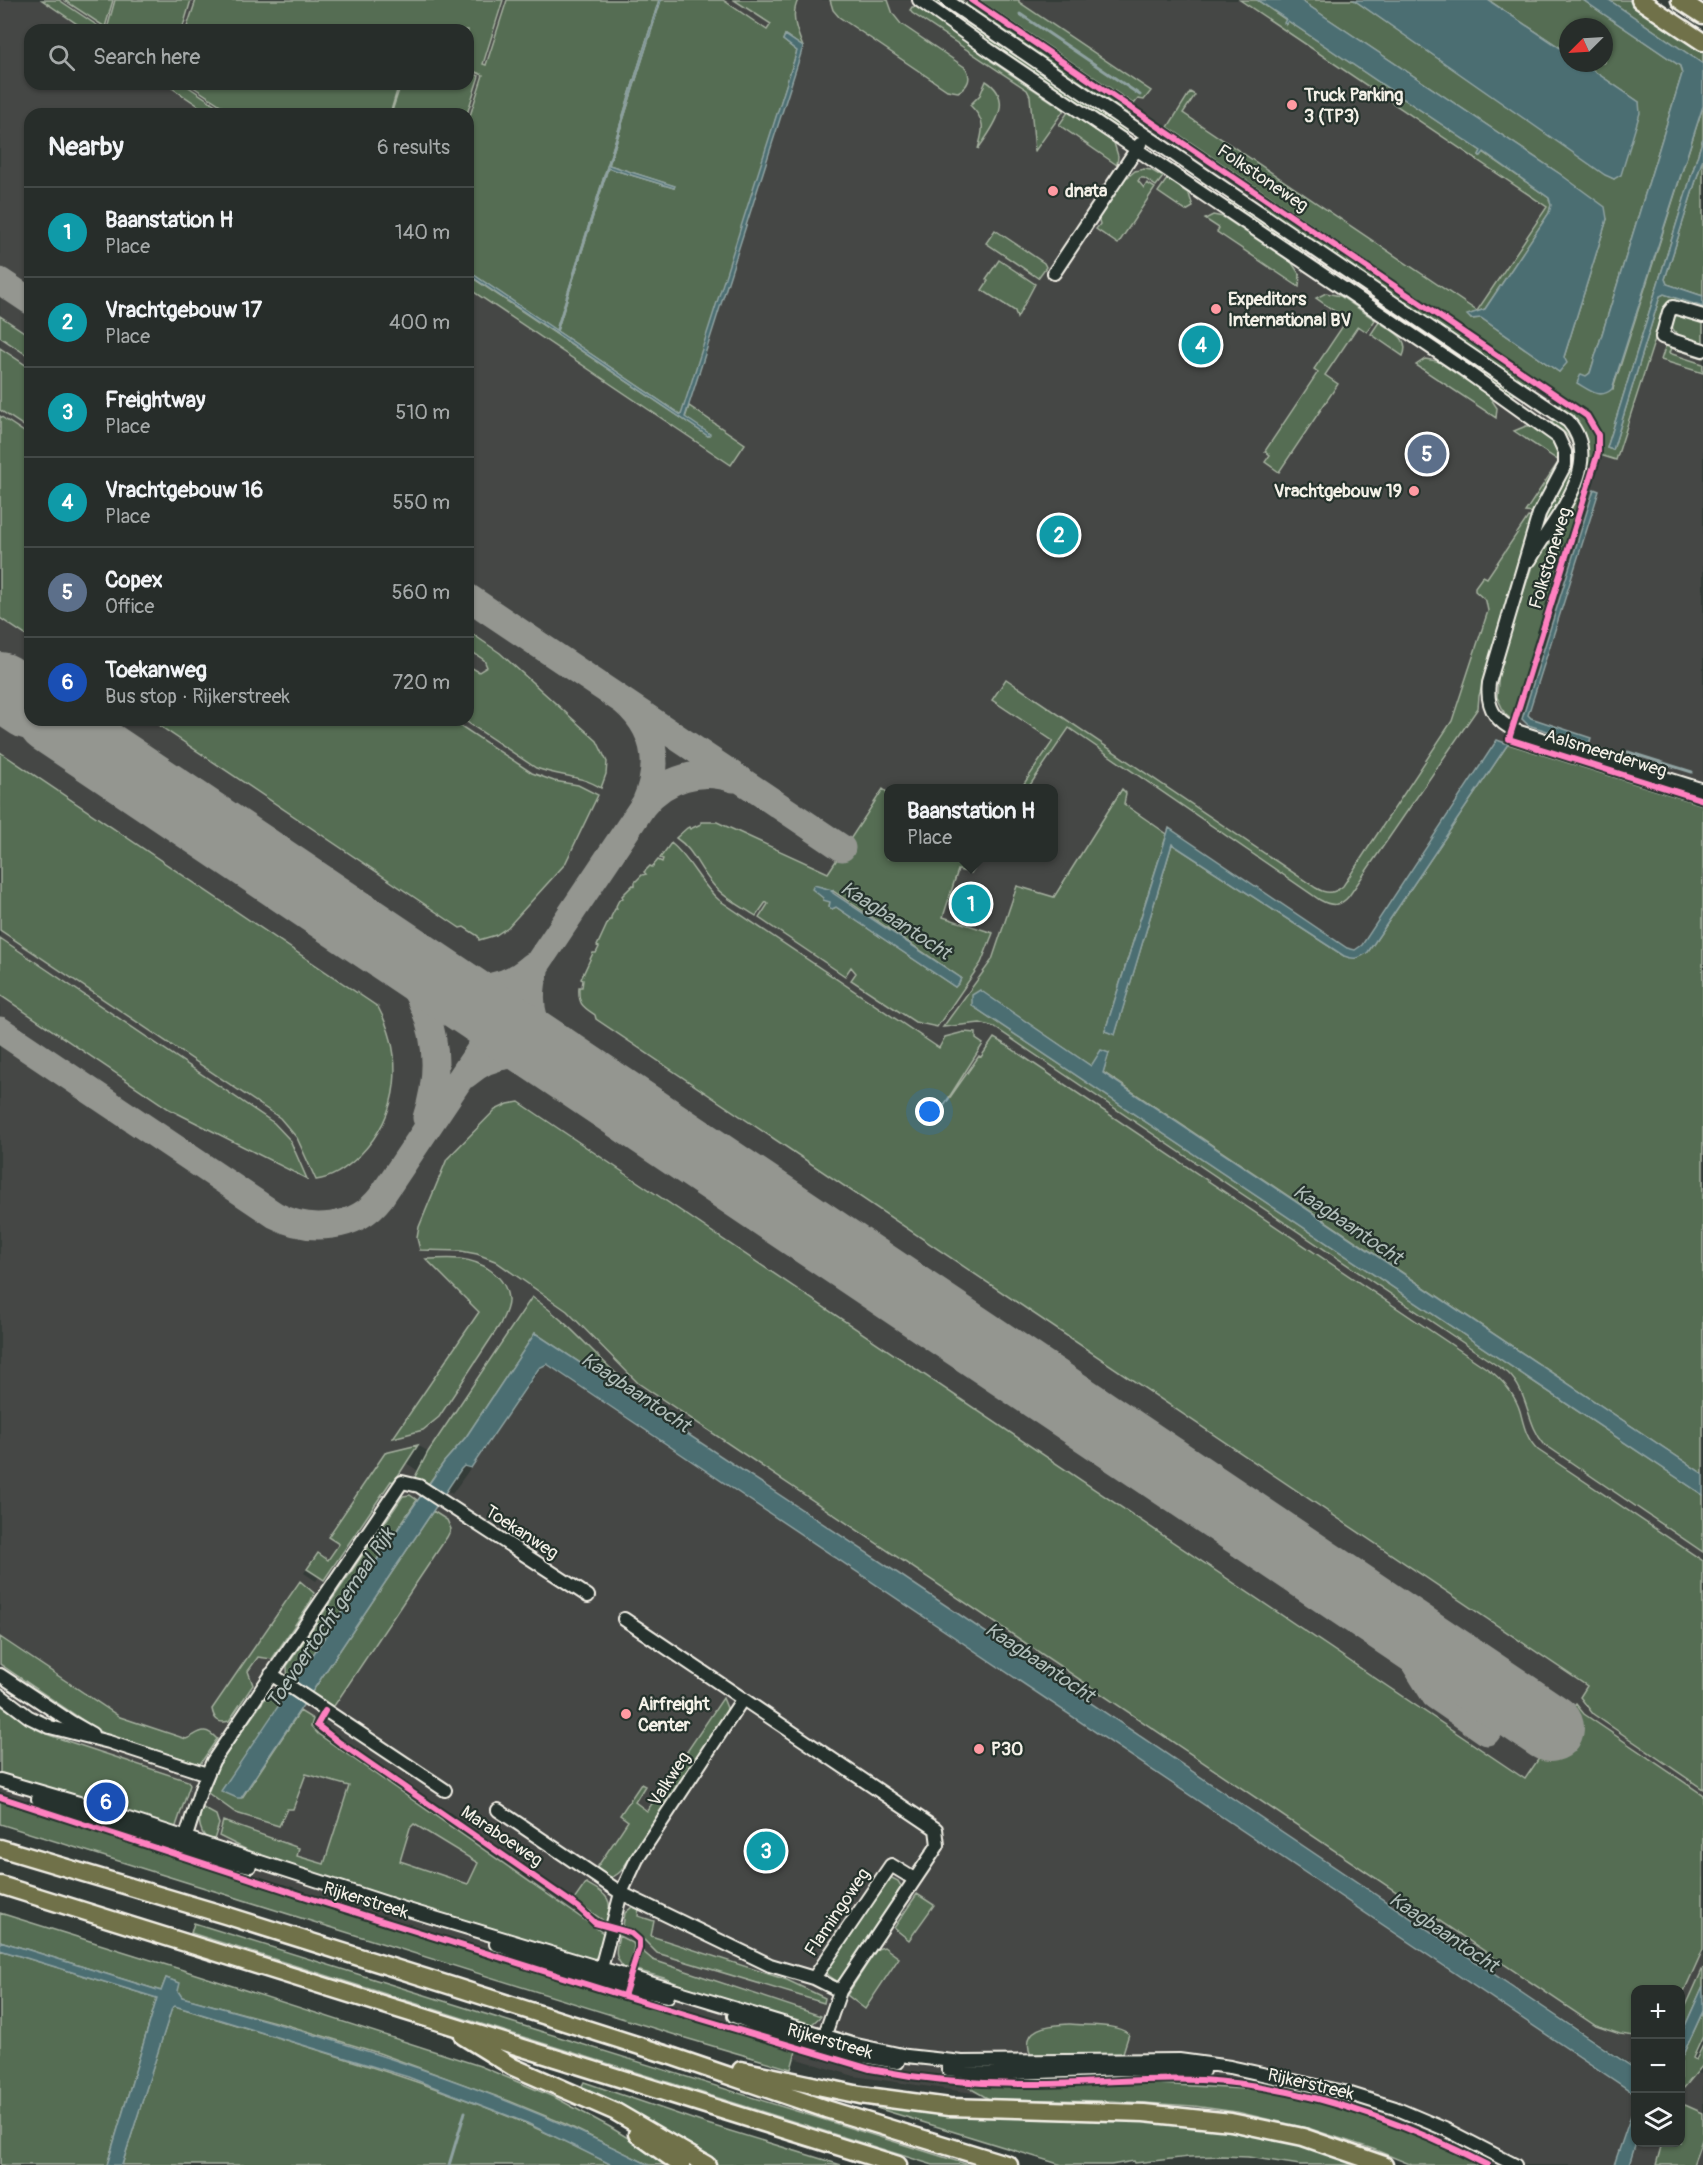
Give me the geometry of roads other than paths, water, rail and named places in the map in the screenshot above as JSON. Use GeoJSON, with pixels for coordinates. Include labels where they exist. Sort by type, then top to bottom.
{"type":"FeatureCollection","features":[{"type":"Feature","properties":{"kind":"highway"},"geometry":{"type":"LineString","coordinates":[[1640,0],[1703,42]]}},
{"type":"Feature","properties":{"kind":"highway"},"geometry":{"type":"LineString","coordinates":[[1680,0],[1703,15]]}},
{"type":"Feature","properties":{"kind":"highway"},"geometry":{"type":"LineString","coordinates":[[0,1848],[225,1915],[668,2055],[826,2109],[1009,2165]]}},
{"type":"Feature","properties":{"kind":"highway"},"geometry":{"type":"LineString","coordinates":[[0,1885],[898,2165]]}},
{"type":"Feature","properties":{"kind":"highway"},"geometry":{"type":"LineString","coordinates":[[442,2023],[513,2067],[626,2117],[707,2165]]}},
{"type":"Feature","properties":{"kind":"highway"},"geometry":{"type":"LineString","coordinates":[[668,2055],[860,2095],[949,2107],[1143,2112],[1232,2122],[1304,2137],[1384,2165]]}},
{"type":"Feature","properties":{"kind":"highway"},"geometry":{"type":"LineString","coordinates":[[582,2096],[681,2165]]}},
{"type":"Feature","properties":{"kind":"street","name":"Folkstoneweg"},"geometry":{"type":"LineString","coordinates":[[919,0],[1463,369],[1558,437],[1564,448],[1564,465],[1539,514],[1489,683],[1492,712]]}},
{"type":"Feature","properties":{"kind":"street","name":"Folkstoneweg"},"geometry":{"type":"LineString","coordinates":[[946,0],[1559,413],[1570,423],[1581,446],[1579,472],[1562,512],[1535,550],[1524,571]]}},
{"type":"Feature","properties":{"kind":"street"},"geometry":{"type":"LineString","coordinates":[[1054,273],[1146,135]]}},
{"type":"Feature","properties":{"kind":"street"},"geometry":{"type":"LineString","coordinates":[[1703,316],[1673,307],[1669,312],[1662,336],[1703,350]]}},
{"type":"Feature","properties":{"kind":"street","name":"Aalsmeerderweg"},"geometry":{"type":"LineString","coordinates":[[1492,712],[1502,723],[1516,731],[1703,790]]}},
{"type":"Feature","properties":{"kind":"street","name":"Toekanweg"},"geometry":{"type":"LineString","coordinates":[[184,1842],[207,1774],[271,1674],[402,1482],[419,1486],[588,1596]]}},
{"type":"Feature","properties":{"kind":"street"},"geometry":{"type":"LineString","coordinates":[[624,1620],[936,1829],[938,1845],[840,1991],[823,2041]]}},
{"type":"Feature","properties":{"kind":"street","name":"Maraboeweg"},"geometry":{"type":"LineString","coordinates":[[271,1674],[445,1790]]}},
{"type":"Feature","properties":{"kind":"street"},"geometry":{"type":"LineString","coordinates":[[0,1675],[79,1727],[109,1742]]}},
{"type":"Feature","properties":{"kind":"street"},"geometry":{"type":"LineString","coordinates":[[0,1695],[29,1717],[45,1725],[109,1742],[207,1774]]}},
{"type":"Feature","properties":{"kind":"street","name":"Valkweg"},"geometry":{"type":"LineString","coordinates":[[600,1974],[621,1893],[637,1859],[742,1700]]}},
{"type":"Feature","properties":{"kind":"street","name":"Rijkerstreek"},"geometry":{"type":"LineString","coordinates":[[0,1780],[79,1803],[184,1842]]}},
{"type":"Feature","properties":{"kind":"street","name":"Rijkerstreek"},"geometry":{"type":"LineString","coordinates":[[0,1787],[823,2041],[852,2044],[907,2056],[962,2062],[1179,2060],[1240,2070],[1344,2092],[1395,2108],[1447,2130],[1515,2165]]}},
{"type":"Feature","properties":{"kind":"street"},"geometry":{"type":"LineString","coordinates":[[498,1810],[621,1893],[770,1965],[814,1978]]}},
{"type":"Feature","properties":{"kind":"street","name":"Flamingoweg"},"geometry":{"type":"LineString","coordinates":[[840,1991],[814,1978],[891,1865],[914,1879]]}},
{"type":"Feature","properties":{"kind":"water"},"geometry":{"type":"Polygon","coordinates":[[[659,0],[661,0],[609,165],[675,186],[674,188],[608,168],[557,331],[681,415],[797,51],[783,40],[785,35],[803,47],[685,417],[710,434],[708,436],[474,278],[474,275],[556,330],[659,0]]]}},
{"type":"Feature","properties":{"kind":"water"},"geometry":{"type":"Polygon","coordinates":[[[1257,0],[1300,0],[1560,174],[1605,207],[1607,219],[1564,357],[1567,363],[1559,372],[1481,318],[1471,319],[1467,315],[1485,309],[1549,213],[1551,205],[1549,198],[1484,152],[1481,156],[1479,155],[1481,151],[1288,21],[1284,23],[1286,19],[1257,0]]]}},
{"type":"Feature","properties":{"kind":"water"},"geometry":{"type":"Polygon","coordinates":[[[1354,0],[1488,0],[1559,47],[1559,72],[1595,72],[1639,102],[1640,113],[1621,175],[1614,179],[1605,175],[1354,0]]]}},
{"type":"Feature","properties":{"kind":"water"},"geometry":{"type":"Polygon","coordinates":[[[1583,0],[1609,0],[1703,64],[1703,106],[1612,389],[1599,394],[1577,383],[1581,374],[1586,376],[1590,373],[1682,74],[1680,66],[1613,20],[1613,18],[1609,18],[1583,0]]]}},
{"type":"Feature","properties":{"kind":"water"},"geometry":{"type":"Polygon","coordinates":[[[1703,138],[1703,158],[1665,279],[1667,284],[1703,296],[1703,307],[1664,294],[1660,296],[1613,450],[1607,448],[1703,138]]]}},
{"type":"Feature","properties":{"kind":"water"},"geometry":{"type":"Polygon","coordinates":[[[1594,489],[1599,491],[1528,715],[1591,738],[1589,744],[1528,725],[1522,719],[1594,489]]]}},
{"type":"Feature","properties":{"kind":"water"},"geometry":{"type":"Polygon","coordinates":[[[1497,740],[1508,744],[1368,952],[1359,957],[1344,956],[1172,844],[1115,1035],[1105,1031],[1169,828],[1347,948],[1355,950],[1362,945],[1497,740]]]}},
{"type":"Feature","properties":{"kind":"water"},"geometry":{"type":"Polygon","coordinates":[[[814,885],[832,890],[831,892],[833,890],[833,893],[961,978],[959,983],[955,987],[836,907],[832,909],[829,907],[830,902],[823,900],[812,889],[814,885]]]}},
{"type":"Feature","properties":{"kind":"water"},"geometry":{"type":"Polygon","coordinates":[[[980,990],[1091,1066],[1101,1050],[1109,1053],[1103,1073],[1703,1474],[1703,1495],[974,1007],[972,995],[980,990]]]}},
{"type":"Feature","properties":{"kind":"water"},"geometry":{"type":"Polygon","coordinates":[[[535,1333],[896,1572],[1631,2066],[1631,2091],[547,1364],[539,1368],[471,1468],[464,1466],[461,1469],[241,1798],[221,1791],[444,1462],[466,1437],[535,1333]]]}},
{"type":"Feature","properties":{"kind":"water"},"geometry":{"type":"Polygon","coordinates":[[[0,1941],[161,1991],[166,1978],[180,1983],[178,1991],[182,1997],[302,2031],[420,2069],[535,2112],[649,2165],[612,2165],[527,2123],[408,2077],[175,2006],[172,2008],[122,2165],[107,2165],[157,1998],[0,1950],[0,1941]]]}},
{"type":"Feature","properties":{"kind":"water"},"geometry":{"type":"Polygon","coordinates":[[[1703,1986],[1703,2011],[1685,2050],[1685,2026],[1703,1986]]]}},
{"type":"Feature","properties":{"kind":"water"},"geometry":{"type":"Polygon","coordinates":[[[1631,2116],[1631,2147],[1635,2147],[1629,2165],[1614,2165],[1631,2116]]]}},
{"type":"Feature","properties":{"kind":"waterway"},"geometry":{"type":"LineString","coordinates":[[1020,14],[1140,95]]}},
{"type":"Feature","properties":{"kind":"waterway"},"geometry":{"type":"LineString","coordinates":[[1628,752],[1692,772]]}},
{"type":"Feature","properties":{"kind":"waterway"},"geometry":{"type":"LineString","coordinates":[[449,2165],[465,2112]]}},
{"type":"Feature","properties":{"kind":"place","name":"Truck Parking 3 (TP3)"},"geometry":{"type":"Point","coordinates":[1292,105]}},
{"type":"Feature","properties":{"kind":"place","name":"dnata"},"geometry":{"type":"Point","coordinates":[1053,191]}},
{"type":"Feature","properties":{"kind":"place","name":"Expeditors International BV"},"geometry":{"type":"Point","coordinates":[1216,309]}},
{"type":"Feature","properties":{"kind":"place","name":"Vrachtgebouw 16"},"geometry":{"type":"Point","coordinates":[1201,345]}},
{"type":"Feature","properties":{"kind":"place","name":"Copex"},"geometry":{"type":"Point","coordinates":[1427,454]}},
{"type":"Feature","properties":{"kind":"place","name":"Vrachtgebouw 19"},"geometry":{"type":"Point","coordinates":[1414,491]}},
{"type":"Feature","properties":{"kind":"place","name":"Vrachtgebouw 17"},"geometry":{"type":"Point","coordinates":[1059,535]}},
{"type":"Feature","properties":{"kind":"place","name":"Baanstation H"},"geometry":{"type":"Point","coordinates":[971,904]}},
{"type":"Feature","properties":{"kind":"place","name":"Airfreight Center"},"geometry":{"type":"Point","coordinates":[626,1714]}},
{"type":"Feature","properties":{"kind":"place","name":"P30"},"geometry":{"type":"Point","coordinates":[979,1749]}},
{"type":"Feature","properties":{"kind":"place","name":"Toekanweg"},"geometry":{"type":"Point","coordinates":[106,1802]}},
{"type":"Feature","properties":{"kind":"place","name":"Freightway"},"geometry":{"type":"Point","coordinates":[766,1851]}},
{"type":"Feature","properties":{"kind":"water label","name":"Kaagbaantocht"},"geometry":{"type":"Point","coordinates":[896,920]}},
{"type":"Feature","properties":{"kind":"water label","name":"Kaagbaantocht"},"geometry":{"type":"Point","coordinates":[1348,1224]}},
{"type":"Feature","properties":{"kind":"water label","name":"Kaagbaantocht"},"geometry":{"type":"Point","coordinates":[636,1392]}},
{"type":"Feature","properties":{"kind":"water label","name":"Toevoertocht gemaal Rijk"},"geometry":{"type":"Point","coordinates":[330,1618]}},
{"type":"Feature","properties":{"kind":"water label","name":"Kaagbaantocht"},"geometry":{"type":"Point","coordinates":[1040,1662]}},
{"type":"Feature","properties":{"kind":"water label","name":"Kaagbaantocht"},"geometry":{"type":"Point","coordinates":[1444,1932]}}]}
